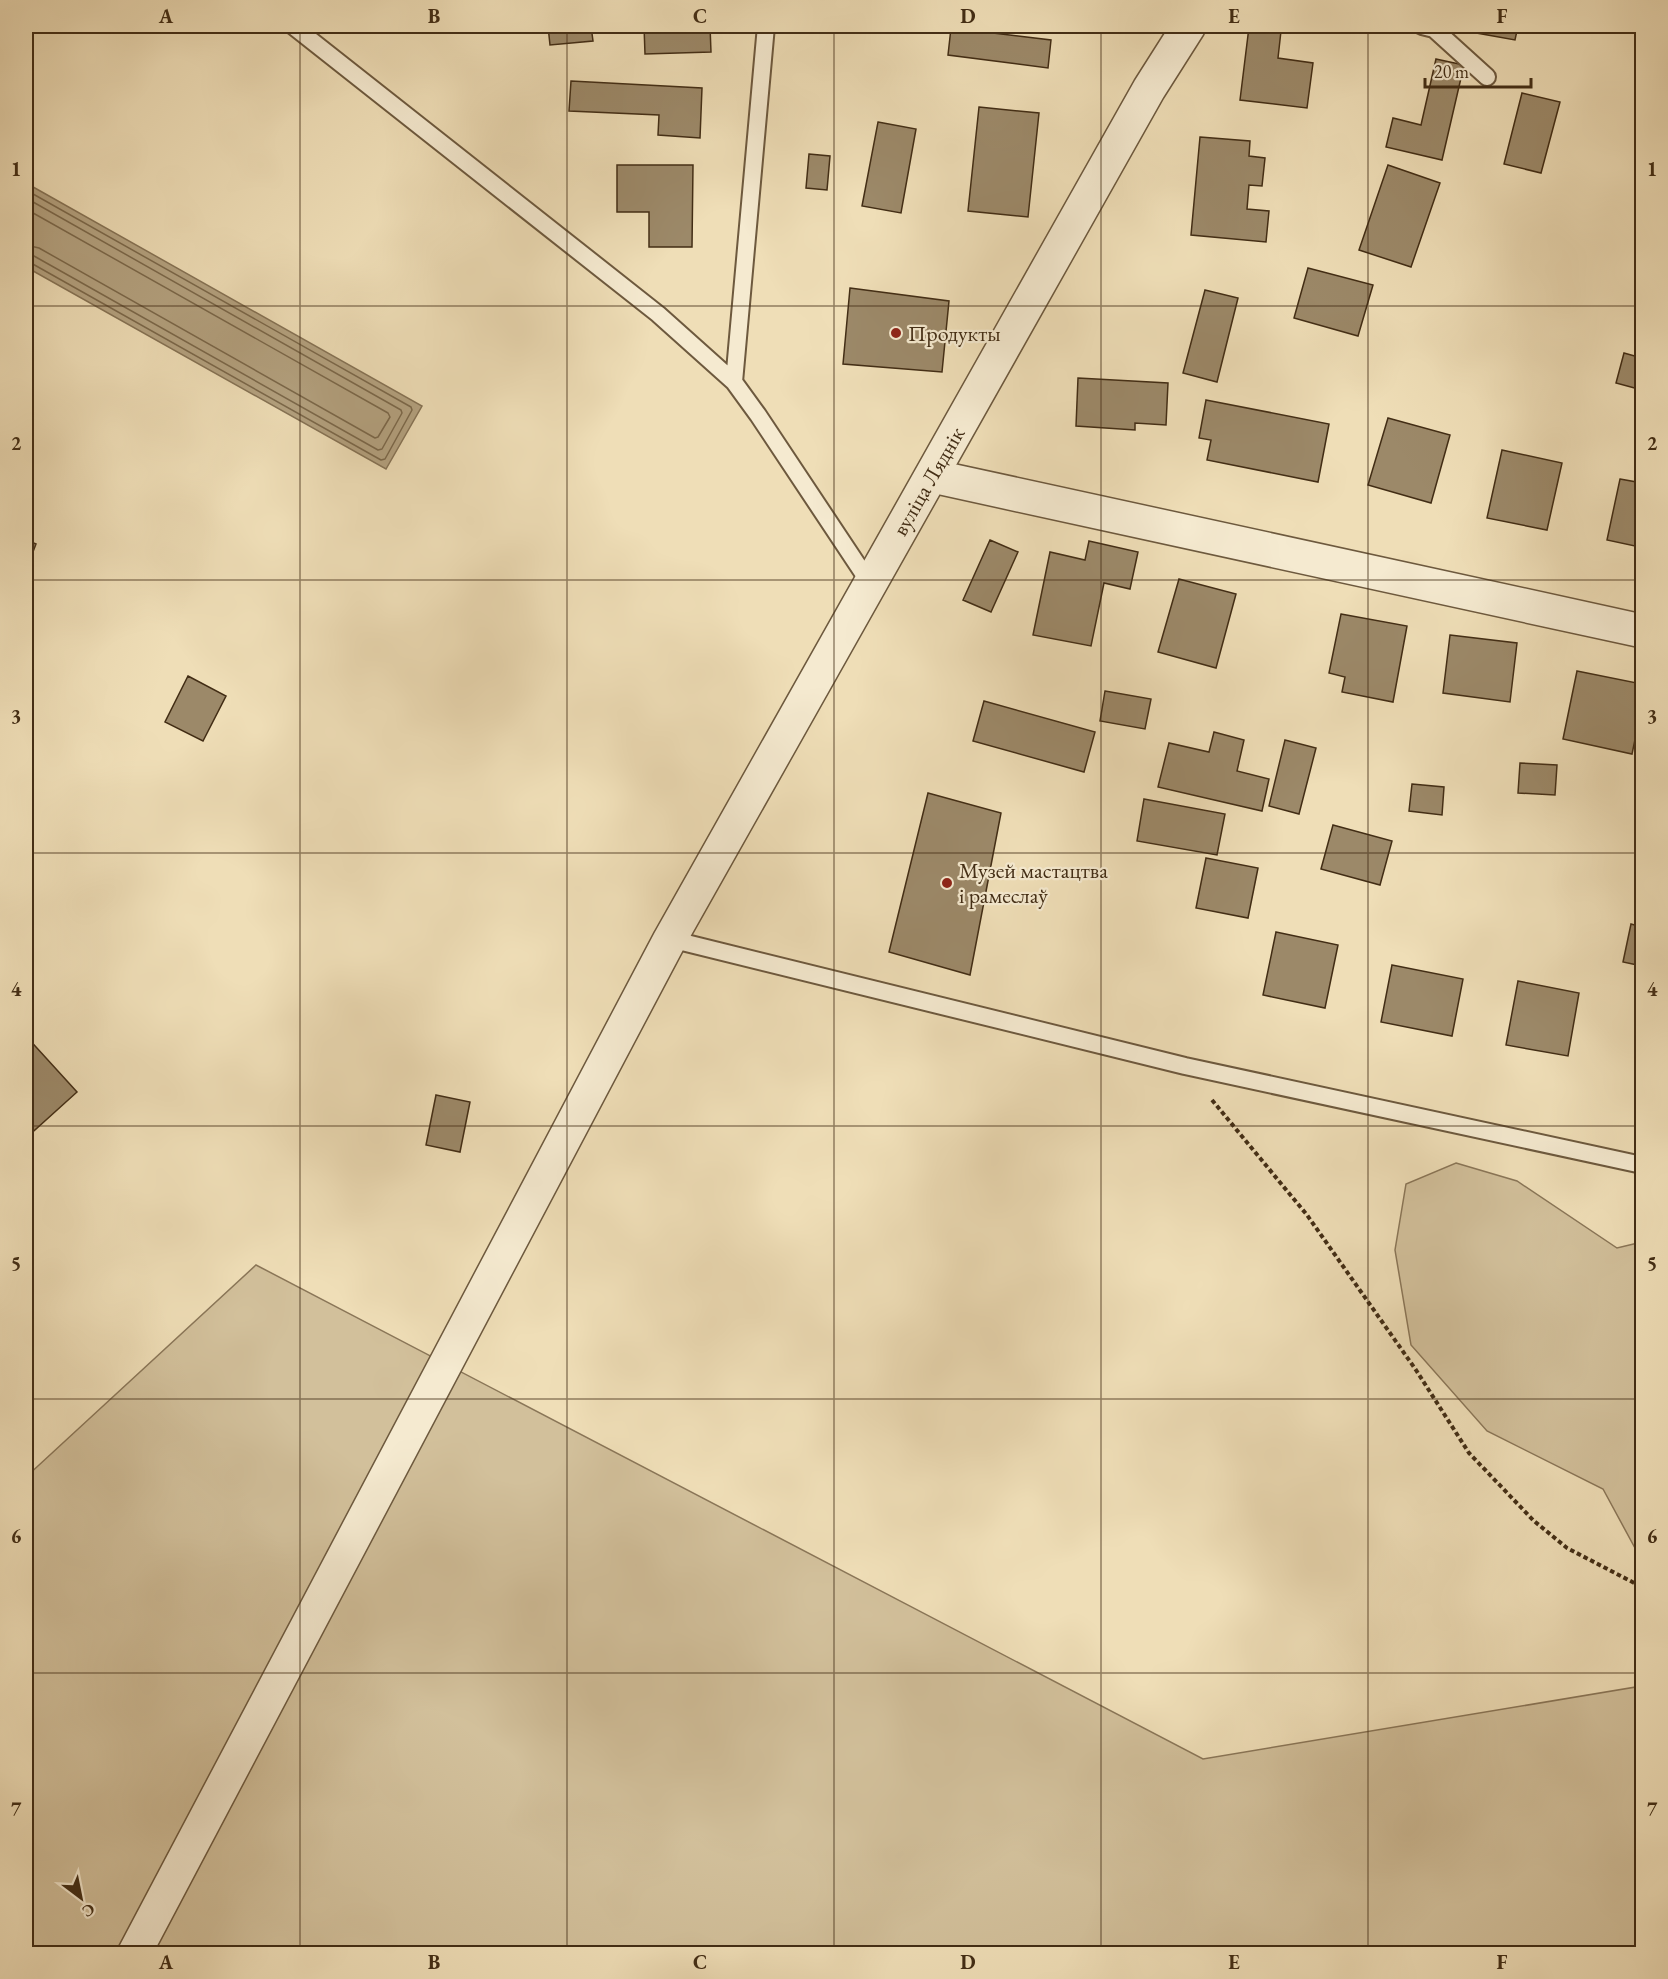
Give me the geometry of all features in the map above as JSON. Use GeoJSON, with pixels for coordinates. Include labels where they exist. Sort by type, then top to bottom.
{"type":"FeatureCollection","features":[{"type":"Feature","properties":{"kind":"street","name":"вуліца Ляднік"},"geometry":{"type":"LineString","coordinates":[[134,1953],[670,939],[869,582],[932,476],[1149,89],[1189,26]]}},
{"type":"Feature","properties":{"kind":"street"},"geometry":{"type":"LineString","coordinates":[[932,476],[1642,631]]}},
{"type":"Feature","properties":{"kind":"lane"},"geometry":{"type":"LineString","coordinates":[[293,26],[658,315],[734,382],[869,582]]}},
{"type":"Feature","properties":{"kind":"lane"},"geometry":{"type":"LineString","coordinates":[[734,382],[766,26]]}},
{"type":"Feature","properties":{"kind":"lane"},"geometry":{"type":"LineString","coordinates":[[1422,26],[1434,29],[1487,77]]}},
{"type":"Feature","properties":{"kind":"lane"},"geometry":{"type":"LineString","coordinates":[[670,939],[1185,1066],[1642,1165]]}},
{"type":"Feature","properties":{"kind":"path"},"geometry":{"type":"LineString","coordinates":[[1185,1066],[1307,1215],[1416,1370],[1469,1453],[1534,1521],[1567,1548],[1642,1587]]}},
{"type":"Feature","properties":{"kind":"shaded area"},"geometry":{"type":"Polygon","coordinates":[[[1456,1163],[1517,1181],[1617,1248],[1642,1242],[1642,1561],[1603,1489],[1487,1431],[1411,1345],[1395,1250],[1406,1184],[1456,1163]]]}},
{"type":"Feature","properties":{"kind":"shaded area"},"geometry":{"type":"Polygon","coordinates":[[[256,1265],[1203,1759],[1642,1686],[1642,1953],[26,1954],[26,1477],[256,1265]]]}},
{"type":"Feature","properties":{"kind":"water"},"geometry":{"type":"Polygon","coordinates":[[[26,183],[422,406],[386,469],[26,267],[26,183]]]}},
{"type":"Feature","properties":{"kind":"building"},"geometry":{"type":"Polygon","coordinates":[[[548,26],[591,26],[593,41],[550,45],[548,26]]]}},
{"type":"Feature","properties":{"kind":"building"},"geometry":{"type":"Polygon","coordinates":[[[644,26],[710,26],[711,52],[645,54],[644,26]]]}},
{"type":"Feature","properties":{"kind":"building"},"geometry":{"type":"Polygon","coordinates":[[[1460,26],[1518,26],[1515,40],[1460,30],[1460,26]]]}},
{"type":"Feature","properties":{"kind":"building"},"geometry":{"type":"Polygon","coordinates":[[[1249,27],[1281,31],[1278,58],[1313,63],[1307,108],[1240,100],[1249,27]]]}},
{"type":"Feature","properties":{"kind":"building"},"geometry":{"type":"Polygon","coordinates":[[[951,28],[1051,40],[1048,68],[948,55],[951,28]]]}},
{"type":"Feature","properties":{"kind":"building"},"geometry":{"type":"Polygon","coordinates":[[[1642,42],[1642,61],[1636,59],[1642,42]]]}},
{"type":"Feature","properties":{"kind":"building"},"geometry":{"type":"Polygon","coordinates":[[[1436,59],[1464,65],[1442,160],[1386,147],[1393,118],[1421,125],[1436,59]]]}},
{"type":"Feature","properties":{"kind":"building"},"geometry":{"type":"Polygon","coordinates":[[[571,81],[702,88],[700,138],[658,135],[659,115],[569,111],[571,81]]]}},
{"type":"Feature","properties":{"kind":"building"},"geometry":{"type":"Polygon","coordinates":[[[1522,93],[1560,102],[1541,173],[1504,164],[1522,93]]]}},
{"type":"Feature","properties":{"kind":"building"},"geometry":{"type":"Polygon","coordinates":[[[979,107],[1039,113],[1028,217],[968,211],[979,107]]]}},
{"type":"Feature","properties":{"kind":"building"},"geometry":{"type":"Polygon","coordinates":[[[878,122],[916,129],[901,213],[862,206],[878,122]]]}},
{"type":"Feature","properties":{"kind":"building"},"geometry":{"type":"Polygon","coordinates":[[[1200,137],[1250,141],[1249,156],[1265,158],[1262,186],[1249,185],[1247,209],[1269,211],[1266,242],[1191,235],[1200,137]]]}},
{"type":"Feature","properties":{"kind":"building"},"geometry":{"type":"Polygon","coordinates":[[[809,154],[830,156],[827,190],[806,188],[809,154]]]}},
{"type":"Feature","properties":{"kind":"building"},"geometry":{"type":"Polygon","coordinates":[[[617,165],[693,165],[692,247],[649,247],[649,212],[617,212],[617,165]]]}},
{"type":"Feature","properties":{"kind":"building"},"geometry":{"type":"Polygon","coordinates":[[[1388,165],[1440,183],[1411,267],[1359,250],[1388,165]]]}},
{"type":"Feature","properties":{"kind":"building"},"geometry":{"type":"Polygon","coordinates":[[[1308,268],[1373,285],[1358,336],[1294,318],[1308,268]]]}},
{"type":"Feature","properties":{"kind":"building","name":"Продукты"},"geometry":{"type":"Polygon","coordinates":[[[850,288],[949,301],[942,372],[843,364],[850,288]]]}},
{"type":"Feature","properties":{"kind":"building"},"geometry":{"type":"Polygon","coordinates":[[[1205,290],[1238,298],[1217,382],[1183,373],[1205,290]]]}},
{"type":"Feature","properties":{"kind":"building"},"geometry":{"type":"Polygon","coordinates":[[[1624,353],[1642,358],[1642,390],[1616,383],[1624,353]]]}},
{"type":"Feature","properties":{"kind":"building"},"geometry":{"type":"Polygon","coordinates":[[[1078,378],[1168,383],[1166,425],[1135,423],[1135,430],[1076,426],[1078,378]]]}},
{"type":"Feature","properties":{"kind":"building"},"geometry":{"type":"Polygon","coordinates":[[[1206,400],[1329,424],[1318,482],[1207,460],[1211,440],[1199,438],[1206,400]]]}},
{"type":"Feature","properties":{"kind":"building"},"geometry":{"type":"Polygon","coordinates":[[[1388,418],[1450,435],[1431,503],[1368,485],[1388,418]]]}},
{"type":"Feature","properties":{"kind":"building"},"geometry":{"type":"Polygon","coordinates":[[[1502,450],[1562,463],[1547,530],[1487,518],[1502,450]]]}},
{"type":"Feature","properties":{"kind":"building"},"geometry":{"type":"Polygon","coordinates":[[[1620,479],[1642,483],[1642,563],[1637,562],[1640,547],[1607,540],[1620,479]]]}},
{"type":"Feature","properties":{"kind":"building"},"geometry":{"type":"Polygon","coordinates":[[[26,540],[36,544],[26,570],[26,540]]]}},
{"type":"Feature","properties":{"kind":"building"},"geometry":{"type":"Polygon","coordinates":[[[990,540],[1018,552],[991,612],[963,600],[990,540]]]}},
{"type":"Feature","properties":{"kind":"building"},"geometry":{"type":"Polygon","coordinates":[[[1089,541],[1138,552],[1130,589],[1104,583],[1091,646],[1033,635],[1050,552],[1085,560],[1089,541]]]}},
{"type":"Feature","properties":{"kind":"building"},"geometry":{"type":"Polygon","coordinates":[[[1179,579],[1236,594],[1216,668],[1158,652],[1179,579]]]}},
{"type":"Feature","properties":{"kind":"building"},"geometry":{"type":"Polygon","coordinates":[[[1341,614],[1407,626],[1393,702],[1342,692],[1345,677],[1329,673],[1341,614]]]}},
{"type":"Feature","properties":{"kind":"building"},"geometry":{"type":"Polygon","coordinates":[[[1450,635],[1517,643],[1510,702],[1443,693],[1450,635]]]}},
{"type":"Feature","properties":{"kind":"building"},"geometry":{"type":"Polygon","coordinates":[[[1577,671],[1642,684],[1642,706],[1632,754],[1563,739],[1577,671]]]}},
{"type":"Feature","properties":{"kind":"building"},"geometry":{"type":"Polygon","coordinates":[[[188,676],[226,696],[203,741],[165,722],[188,676]]]}},
{"type":"Feature","properties":{"kind":"building"},"geometry":{"type":"Polygon","coordinates":[[[1105,691],[1151,699],[1145,729],[1100,721],[1105,691]]]}},
{"type":"Feature","properties":{"kind":"building"},"geometry":{"type":"Polygon","coordinates":[[[984,701],[1095,732],[1084,772],[973,741],[984,701]]]}},
{"type":"Feature","properties":{"kind":"building"},"geometry":{"type":"Polygon","coordinates":[[[1214,732],[1244,740],[1237,771],[1269,779],[1262,811],[1158,787],[1169,743],[1209,752],[1214,732]]]}},
{"type":"Feature","properties":{"kind":"building"},"geometry":{"type":"Polygon","coordinates":[[[1285,740],[1316,748],[1299,814],[1269,806],[1285,740]]]}},
{"type":"Feature","properties":{"kind":"building"},"geometry":{"type":"Polygon","coordinates":[[[1520,763],[1557,765],[1555,795],[1518,793],[1520,763]]]}},
{"type":"Feature","properties":{"kind":"building"},"geometry":{"type":"Polygon","coordinates":[[[1412,784],[1444,787],[1442,815],[1409,811],[1412,784]]]}},
{"type":"Feature","properties":{"kind":"building","name":"Музей мастацтва і рамеслаў"},"geometry":{"type":"Polygon","coordinates":[[[928,793],[1001,813],[970,975],[889,952],[928,793]]]}},
{"type":"Feature","properties":{"kind":"building"},"geometry":{"type":"Polygon","coordinates":[[[1144,799],[1225,814],[1217,855],[1137,841],[1144,799]]]}},
{"type":"Feature","properties":{"kind":"building"},"geometry":{"type":"Polygon","coordinates":[[[1333,825],[1392,841],[1380,885],[1321,869],[1333,825]]]}},
{"type":"Feature","properties":{"kind":"building"},"geometry":{"type":"Polygon","coordinates":[[[1206,858],[1258,868],[1248,918],[1196,908],[1206,858]]]}},
{"type":"Feature","properties":{"kind":"building"},"geometry":{"type":"Polygon","coordinates":[[[1631,924],[1642,927],[1642,966],[1623,962],[1631,924]]]}},
{"type":"Feature","properties":{"kind":"building"},"geometry":{"type":"Polygon","coordinates":[[[1276,932],[1338,945],[1325,1008],[1263,995],[1276,932]]]}},
{"type":"Feature","properties":{"kind":"building"},"geometry":{"type":"Polygon","coordinates":[[[1392,965],[1463,979],[1452,1036],[1381,1022],[1392,965]]]}},
{"type":"Feature","properties":{"kind":"building"},"geometry":{"type":"Polygon","coordinates":[[[1518,981],[1579,993],[1568,1056],[1506,1045],[1518,981]]]}},
{"type":"Feature","properties":{"kind":"building"},"geometry":{"type":"Polygon","coordinates":[[[26,1036],[77,1092],[26,1138],[26,1036]]]}},
{"type":"Feature","properties":{"kind":"building"},"geometry":{"type":"Polygon","coordinates":[[[436,1095],[470,1102],[460,1152],[426,1145],[436,1095]]]}},
{"type":"Feature","properties":{"kind":"building"},"geometry":{"type":"Polygon","coordinates":[[[26,1423],[31,1436],[26,1438],[26,1423]]]}},
{"type":"Feature","properties":{"kind":"place","name":"Продукты"},"geometry":{"type":"Point","coordinates":[896,333]}},
{"type":"Feature","properties":{"kind":"place","name":"Музей мастацтва і рамеслаў"},"geometry":{"type":"Point","coordinates":[947,883]}}]}
